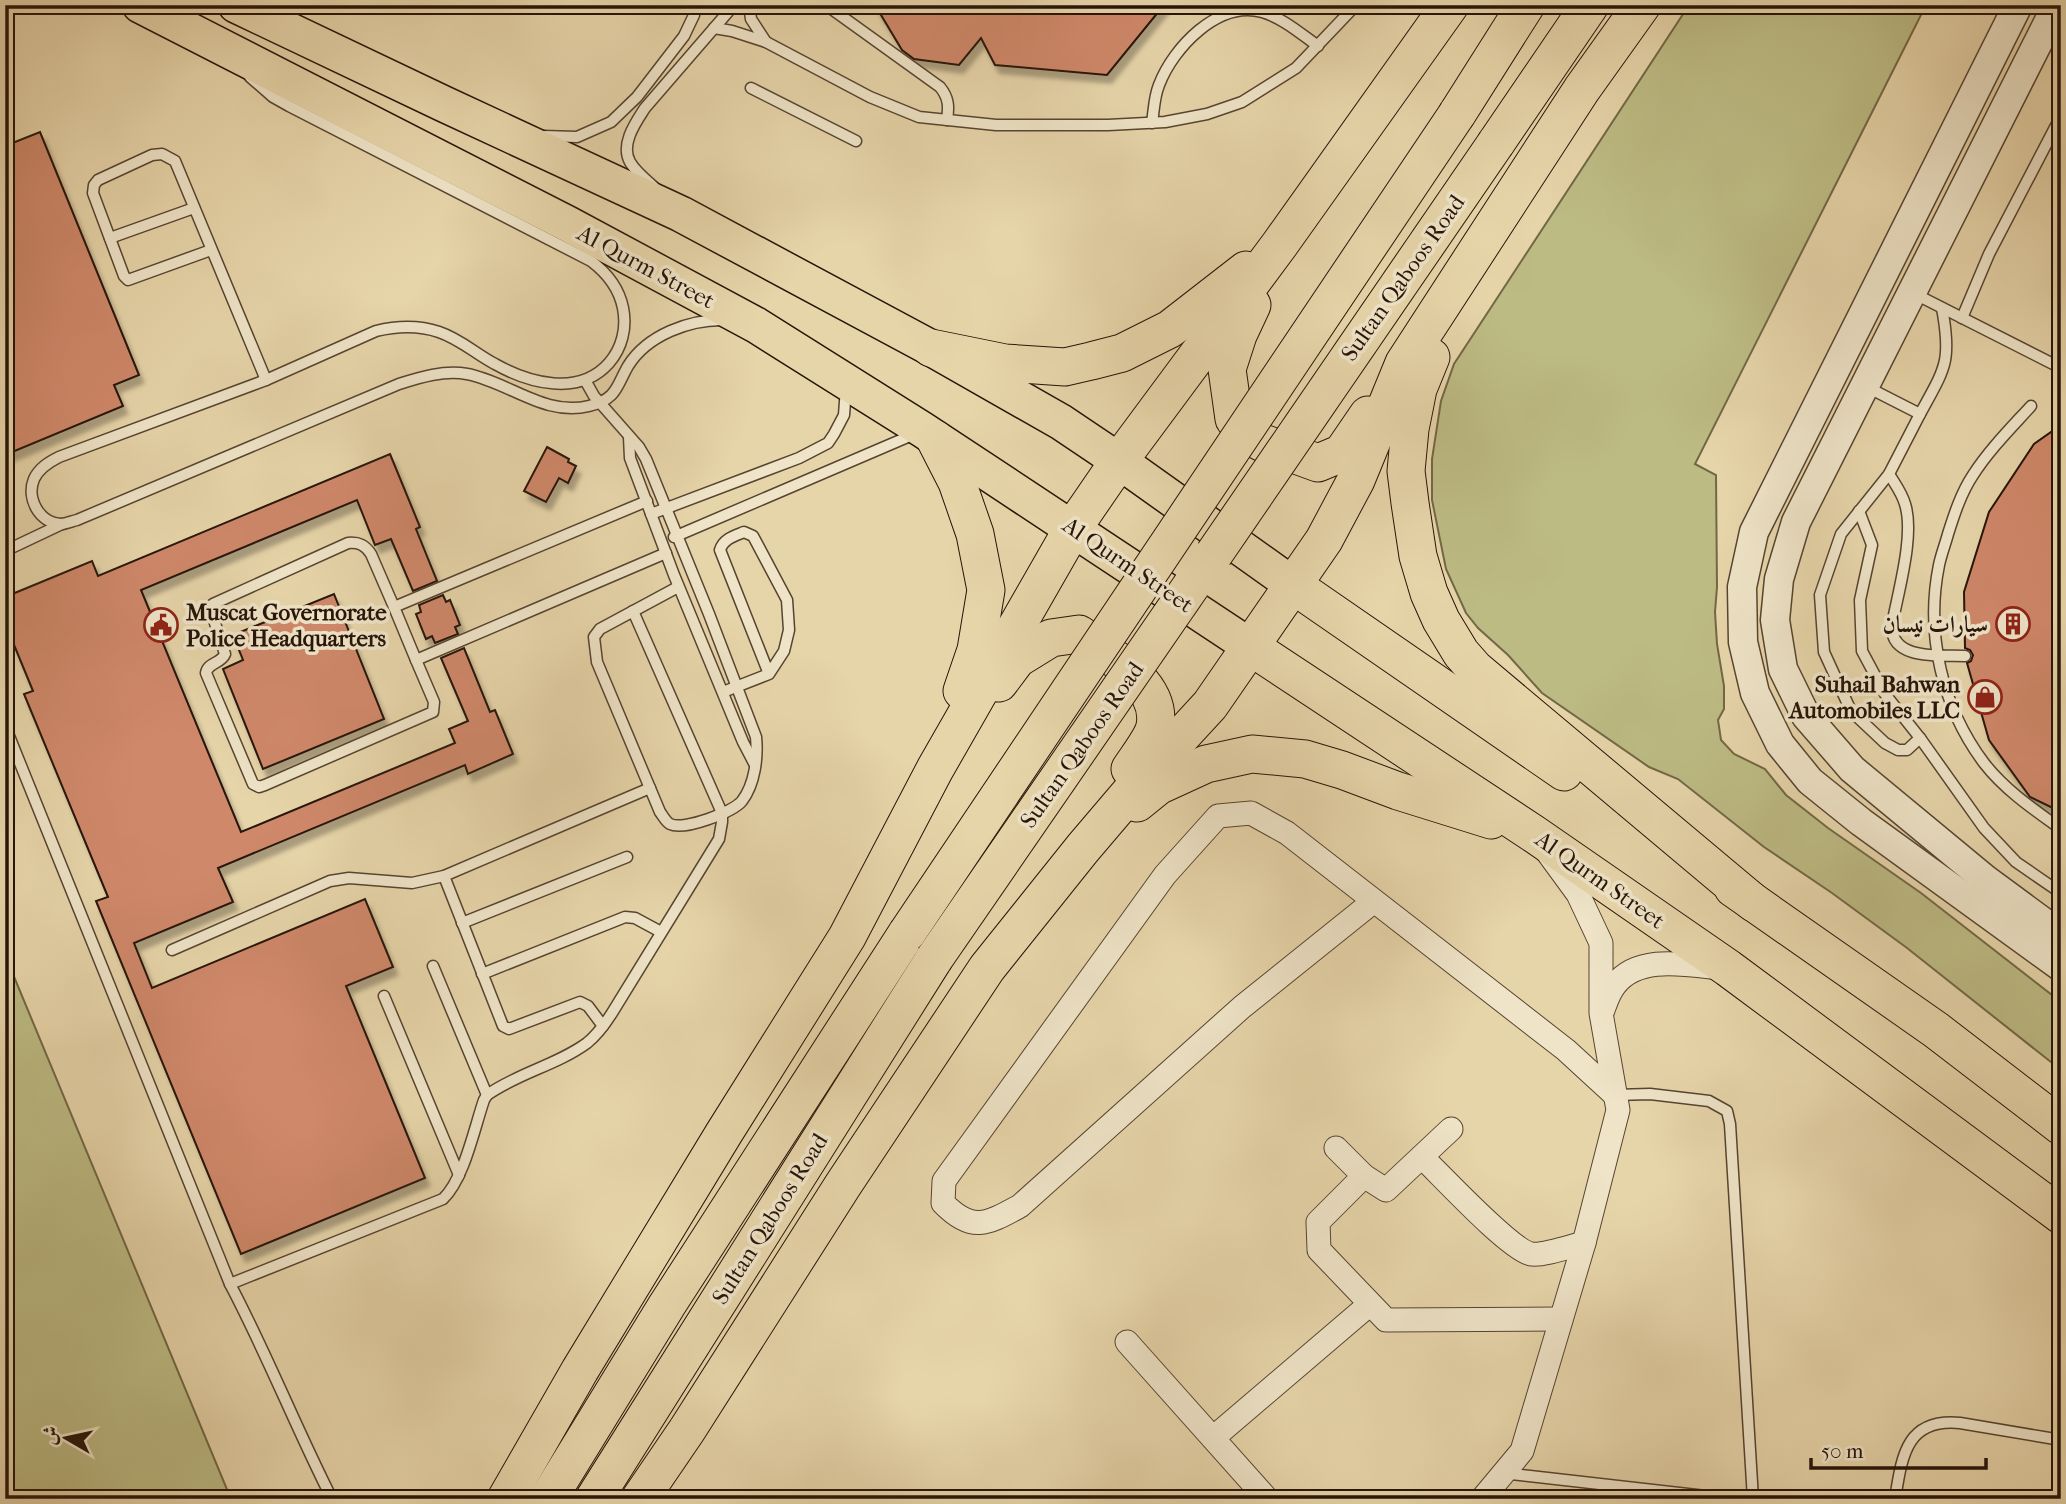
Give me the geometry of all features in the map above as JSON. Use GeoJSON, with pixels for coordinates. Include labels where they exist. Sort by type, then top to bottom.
{"type":"FeatureCollection","features":[{"type":"Feature","properties":{"kind":"highway"},"geometry":{"type":"LineString","coordinates":[[506,1499],[580,1370],[847,937],[935,769],[1073,528],[1450,5]]}},
{"type":"Feature","properties":{"kind":"highway","name":"Sultan Qaboos Road"},"geometry":{"type":"LineString","coordinates":[[548,1499],[667,1305],[907,933],[1457,114],[1526,5]]}},
{"type":"Feature","properties":{"kind":"highway","name":"Sultan Qaboos Road"},"geometry":{"type":"LineString","coordinates":[[594,1499],[934,959],[1590,5]]}},
{"type":"Feature","properties":{"kind":"highway"},"geometry":{"type":"LineString","coordinates":[[1280,244],[1238,335],[1227,369],[1234,419],[1247,435],[1318,463],[1342,453],[1404,363],[1582,89],[1642,5]]}},
{"type":"Feature","properties":{"kind":"highway"},"geometry":{"type":"LineString","coordinates":[[1582,89],[1442,333],[1418,389],[1410,429],[1406,471],[1418,556],[1429,593],[1441,620],[1461,653],[1475,669],[1754,903]]}},
{"type":"Feature","properties":{"kind":"highway"},"geometry":{"type":"LineString","coordinates":[[931,348],[1006,363],[1065,367],[1122,353],[1170,329],[1280,244]]}},
{"type":"Feature","properties":{"kind":"highway"},"geometry":{"type":"LineString","coordinates":[[640,1499],[987,968],[1140,780],[1210,705],[1324,540],[1356,480],[1404,363]]}},
{"type":"Feature","properties":{"kind":"highway"},"geometry":{"type":"LineString","coordinates":[[930,435],[957,482],[975,534],[986,590],[976,650],[935,769]]}},
{"type":"Feature","properties":{"kind":"highway"},"geometry":{"type":"LineString","coordinates":[[1293,585],[1936,1030],[2061,1126]]}},
{"type":"Feature","properties":{"kind":"highway"},"geometry":{"type":"LineString","coordinates":[[935,769],[1017,659],[1051,638],[1079,634],[1131,670],[1155,703],[1155,728],[1083,848]]}},
{"type":"Feature","properties":{"kind":"highway","name":"Al Qurm Street"},"geometry":{"type":"LineString","coordinates":[[1251,647],[1534,834],[1728,968],[2061,1215]]}},
{"type":"Feature","properties":{"kind":"highway"},"geometry":{"type":"LineString","coordinates":[[1083,848],[1158,786],[1206,764],[1252,754],[1305,759],[1342,769],[1398,791],[1534,834]]}},
{"type":"Feature","properties":{"kind":"main road","name":"Al Qurm Street"},"geometry":{"type":"LineString","coordinates":[[140,5],[568,224],[756,326],[930,435],[1251,647]]}},
{"type":"Feature","properties":{"kind":"main road"},"geometry":{"type":"LineString","coordinates":[[236,5],[681,214],[931,348],[1060,422],[1293,585]]}},
{"type":"Feature","properties":{"kind":"street"},"geometry":{"type":"LineString","coordinates":[[2018,5],[1754,532],[1742,587],[1743,642],[1755,693],[1780,744],[1810,781],[1861,822],[2061,967]]}},
{"type":"Feature","properties":{"kind":"street"},"geometry":{"type":"LineString","coordinates":[[2057,5],[1796,522],[1779,579],[1775,620],[1783,669],[1806,716],[1852,769],[1985,879],[2061,935]]}},
{"type":"Feature","properties":{"kind":"street"},"geometry":{"type":"LineString","coordinates":[[1374,901],[1242,1007],[1020,1206],[997,1219],[974,1223],[957,1218],[943,1203],[944,1181],[1165,875],[1218,816],[1251,813],[1287,833],[1570,1054],[1615,1095]]}},
{"type":"Feature","properties":{"kind":"street"},"geometry":{"type":"LineString","coordinates":[[1482,1499],[1522,1451],[1584,1242],[1618,1110],[1601,1013],[1601,943],[1578,894],[1534,834]]}},
{"type":"Feature","properties":{"kind":"street"},"geometry":{"type":"LineString","coordinates":[[1601,1013],[1615,984],[1636,969],[1658,963],[1728,968]]}},
{"type":"Feature","properties":{"kind":"street"},"geometry":{"type":"LineString","coordinates":[[1570,1054],[1605,1038]]}},
{"type":"Feature","properties":{"kind":"street"},"geometry":{"type":"LineString","coordinates":[[1336,1148],[1364,1176],[1386,1190],[1451,1129]]}},
{"type":"Feature","properties":{"kind":"street"},"geometry":{"type":"LineString","coordinates":[[1422,1157],[1518,1247],[1532,1254],[1584,1242]]}},
{"type":"Feature","properties":{"kind":"street"},"geometry":{"type":"LineString","coordinates":[[1364,1176],[1318,1222],[1319,1251],[1386,1320],[1561,1319]]}},
{"type":"Feature","properties":{"kind":"street"},"geometry":{"type":"LineString","coordinates":[[1213,1438],[1370,1304]]}},
{"type":"Feature","properties":{"kind":"street"},"geometry":{"type":"LineString","coordinates":[[1127,1342],[1267,1499]]}},
{"type":"Feature","properties":{"kind":"lane"},"geometry":{"type":"LineString","coordinates":[[444,104],[542,136],[577,137],[611,122],[637,97],[684,36],[694,15],[694,5]]}},
{"type":"Feature","properties":{"kind":"lane"},"geometry":{"type":"LineString","coordinates":[[681,214],[630,161],[626,149],[633,127],[645,108],[734,5]]}},
{"type":"Feature","properties":{"kind":"lane"},"geometry":{"type":"LineString","coordinates":[[749,5],[751,19],[766,42]]}},
{"type":"Feature","properties":{"kind":"lane"},"geometry":{"type":"LineString","coordinates":[[826,5],[940,87],[948,99],[947,120]]}},
{"type":"Feature","properties":{"kind":"lane"},"geometry":{"type":"LineString","coordinates":[[713,28],[766,42],[870,97],[919,117],[996,125],[1108,125],[1165,122],[1207,114],[1242,102],[1296,68],[1356,5]]}},
{"type":"Feature","properties":{"kind":"lane"},"geometry":{"type":"LineString","coordinates":[[1152,123],[1157,89],[1171,60],[1192,36],[1213,20],[1242,10],[1261,12],[1284,22],[1318,46]]}},
{"type":"Feature","properties":{"kind":"lane"},"geometry":{"type":"LineString","coordinates":[[62,524],[50,522],[34,505],[33,481],[49,462],[266,380],[376,331],[401,326],[439,332],[498,366],[517,374],[560,384],[585,380],[607,365],[622,341],[625,315],[618,292],[603,270],[591,261],[273,97],[242,69],[229,50]]}},
{"type":"Feature","properties":{"kind":"lane"},"geometry":{"type":"LineString","coordinates":[[751,88],[856,141]]}},
{"type":"Feature","properties":{"kind":"lane"},"geometry":{"type":"LineString","coordinates":[[1962,318],[1989,254],[2061,116]]}},
{"type":"Feature","properties":{"kind":"lane"},"geometry":{"type":"LineString","coordinates":[[211,250],[128,280],[124,276],[93,192],[94,185],[143,158],[162,154],[175,161],[266,380]]}},
{"type":"Feature","properties":{"kind":"lane"},"geometry":{"type":"LineString","coordinates":[[110,238],[194,208]]}},
{"type":"Feature","properties":{"kind":"lane"},"geometry":{"type":"LineString","coordinates":[[1912,293],[2061,368]]}},
{"type":"Feature","properties":{"kind":"lane"},"geometry":{"type":"LineString","coordinates":[[1920,738],[1908,750],[1898,750],[1885,743],[1851,710],[1824,652],[1820,594],[1841,534],[1889,474],[1944,371],[1948,338],[1942,308]]}},
{"type":"Feature","properties":{"kind":"lane"},"geometry":{"type":"LineString","coordinates":[[5,551],[62,524],[78,520],[421,377],[444,373],[467,374],[492,381],[543,404],[586,407],[609,398],[617,390],[628,367],[641,350],[670,331],[704,321],[721,320],[756,326]]}},
{"type":"Feature","properties":{"kind":"lane"},"geometry":{"type":"LineString","coordinates":[[492,381],[498,366]]}},
{"type":"Feature","properties":{"kind":"lane"},"geometry":{"type":"LineString","coordinates":[[585,380],[600,403],[643,453],[678,535],[756,737],[755,765],[750,785],[737,806],[694,824],[676,826],[668,823],[660,812],[597,662],[594,636],[600,629],[678,587]]}},
{"type":"Feature","properties":{"kind":"lane"},"geometry":{"type":"LineString","coordinates":[[651,514],[799,458],[828,443],[844,415],[847,393],[845,382]]}},
{"type":"Feature","properties":{"kind":"lane"},"geometry":{"type":"LineString","coordinates":[[1864,386],[1920,414]]}},
{"type":"Feature","properties":{"kind":"lane"},"geometry":{"type":"LineString","coordinates":[[2031,405],[1972,476],[1954,516],[1939,566],[1935,610],[1937,655],[1947,694],[1963,731],[1985,764],[2017,798],[2061,829]]}},
{"type":"Feature","properties":{"kind":"lane"},"geometry":{"type":"LineString","coordinates":[[661,541],[930,435]]}},
{"type":"Feature","properties":{"kind":"lane"},"geometry":{"type":"LineString","coordinates":[[629,437],[630,458],[678,587],[755,765]]}},
{"type":"Feature","properties":{"kind":"lane"},"geometry":{"type":"LineString","coordinates":[[1889,474],[1902,497],[1909,523],[1892,632],[1894,639],[1909,651],[1965,656]]}},
{"type":"Feature","properties":{"kind":"lane"},"geometry":{"type":"LineString","coordinates":[[394,607],[647,501]]}},
{"type":"Feature","properties":{"kind":"lane"},"geometry":{"type":"LineString","coordinates":[[1859,511],[1872,545],[1860,600],[1862,651],[1885,694],[1984,828],[2016,862],[2061,893]]}},
{"type":"Feature","properties":{"kind":"lane"},"geometry":{"type":"LineString","coordinates":[[723,692],[769,674],[784,651],[789,629],[788,600],[753,536],[744,532],[726,540],[720,550],[769,674]]}},
{"type":"Feature","properties":{"kind":"lane"},"geometry":{"type":"LineString","coordinates":[[348,543],[357,543],[366,547],[371,554],[394,607],[434,702],[433,712],[265,785],[259,787],[253,784],[206,673],[209,666],[221,660],[225,654],[212,614],[213,604],[348,543]]}},
{"type":"Feature","properties":{"kind":"lane"},"geometry":{"type":"LineString","coordinates":[[416,660],[666,553]]}},
{"type":"Feature","properties":{"kind":"lane"},"geometry":{"type":"LineString","coordinates":[[230,1284],[436,1203],[450,1192],[459,1175],[487,1095],[587,1043],[603,1026],[719,839],[722,813],[633,611]]}},
{"type":"Feature","properties":{"kind":"lane"},"geometry":{"type":"LineString","coordinates":[[5,726],[230,1284],[258,1337],[332,1499]]}},
{"type":"Feature","properties":{"kind":"lane"},"geometry":{"type":"LineString","coordinates":[[172,950],[330,881],[349,878],[412,883],[444,876],[650,788]]}},
{"type":"Feature","properties":{"kind":"lane"},"geometry":{"type":"LineString","coordinates":[[462,923],[628,857]]}},
{"type":"Feature","properties":{"kind":"lane"},"geometry":{"type":"LineString","coordinates":[[444,876],[503,1026],[509,1029],[580,1002],[588,1006],[603,1026]]}},
{"type":"Feature","properties":{"kind":"lane"},"geometry":{"type":"LineString","coordinates":[[482,974],[625,917],[635,918],[661,932]]}},
{"type":"Feature","properties":{"kind":"lane"},"geometry":{"type":"LineString","coordinates":[[433,966],[487,1095]]}},
{"type":"Feature","properties":{"kind":"lane"},"geometry":{"type":"LineString","coordinates":[[384,996],[459,1175]]}},
{"type":"Feature","properties":{"kind":"lane"},"geometry":{"type":"LineString","coordinates":[[1615,1095],[1650,1094],[1709,1101],[1727,1111],[1730,1124],[1753,1499]]}},
{"type":"Feature","properties":{"kind":"lane"},"geometry":{"type":"LineString","coordinates":[[1895,1499],[1904,1452],[1920,1430],[1933,1424],[1946,1421],[2061,1440]]}},
{"type":"Feature","properties":{"kind":"lane"},"geometry":{"type":"LineString","coordinates":[[1503,1474],[1732,1499]]}},
{"type":"Feature","properties":{"kind":"shaded area"},"geometry":{"type":"Polygon","coordinates":[[[1689,5],[1926,5],[1695,464],[1716,475],[1715,612],[1724,686],[1724,709],[1718,720],[1721,740],[1734,754],[1765,769],[1786,795],[1921,893],[2061,1002],[2061,1070],[1907,948],[1764,847],[1678,779],[1649,767],[1542,693],[1466,613],[1446,569],[1432,500],[1432,459],[1441,401],[1454,364],[1689,5]]]}},
{"type":"Feature","properties":{"kind":"shaded area"},"geometry":{"type":"Polygon","coordinates":[[[5,955],[231,1499],[5,1499],[5,955]]]}},
{"type":"Feature","properties":{"kind":"building"},"geometry":{"type":"Polygon","coordinates":[[[875,5],[1164,5],[1107,75],[995,65],[981,38],[959,65],[914,59],[902,50],[875,5]]]}},
{"type":"Feature","properties":{"kind":"building"},"geometry":{"type":"Polygon","coordinates":[[[40,132],[139,375],[114,385],[123,406],[5,455],[5,146],[40,132]]]}},
{"type":"Feature","properties":{"kind":"building","name":"سيارات نيسان"},"geometry":{"type":"Polygon","coordinates":[[[2061,425],[2061,812],[2030,797],[1989,740],[1967,663],[1973,655],[1965,648],[1964,592],[1989,512],[2034,444],[2061,425]]]}},
{"type":"Feature","properties":{"kind":"building"},"geometry":{"type":"Polygon","coordinates":[[[547,447],[576,466],[568,483],[559,478],[546,502],[524,491],[547,447]]]}},
{"type":"Feature","properties":{"kind":"building"},"geometry":{"type":"Polygon","coordinates":[[[390,454],[420,527],[416,529],[437,581],[413,591],[391,539],[375,545],[357,500],[141,590],[241,832],[455,743],[449,729],[468,721],[441,658],[464,648],[490,712],[495,710],[513,754],[468,774],[465,765],[218,868],[233,902],[134,943],[152,988],[365,899],[393,967],[346,986],[425,1178],[241,1254],[96,901],[108,897],[24,694],[33,691],[5,623],[5,597],[92,561],[98,576],[390,454]]]}},
{"type":"Feature","properties":{"kind":"building"},"geometry":{"type":"Polygon","coordinates":[[[334,594],[384,719],[263,769],[223,669],[243,660],[233,635],[334,594]]]}},
{"type":"Feature","properties":{"kind":"building"},"geometry":{"type":"Polygon","coordinates":[[[443,595],[446,602],[450,600],[460,625],[455,627],[458,634],[435,643],[432,636],[426,639],[416,614],[421,612],[419,605],[443,595]]]}},
{"type":"Feature","properties":{"kind":"place","name":"سيارات نيسان"},"geometry":{"type":"Point","coordinates":[2013,624]}},
{"type":"Feature","properties":{"kind":"place","name":"Muscat Governorate Police Headquarters"},"geometry":{"type":"Point","coordinates":[161,625]}},
{"type":"Feature","properties":{"kind":"place","name":"Suhail Bahwan Automobiles LLC"},"geometry":{"type":"Point","coordinates":[1985,697]}}]}
